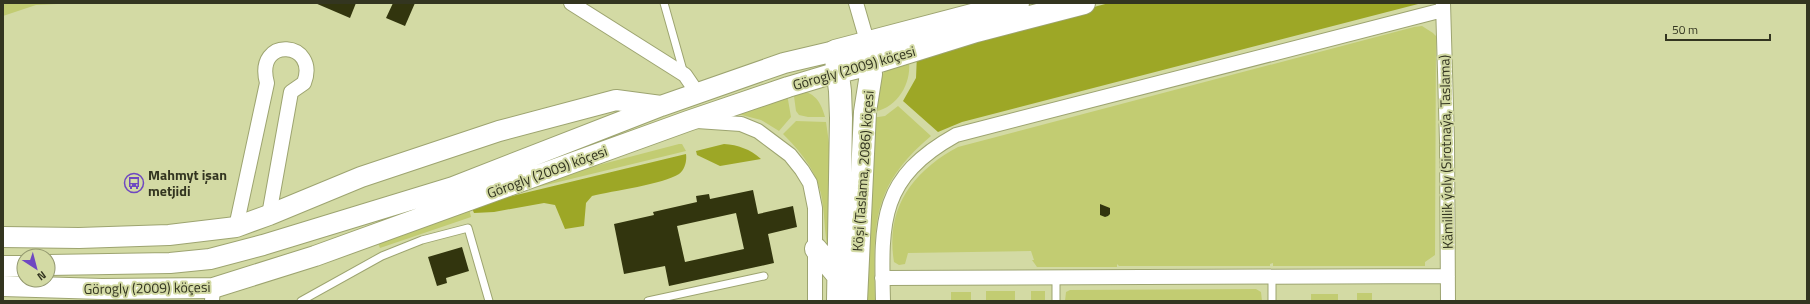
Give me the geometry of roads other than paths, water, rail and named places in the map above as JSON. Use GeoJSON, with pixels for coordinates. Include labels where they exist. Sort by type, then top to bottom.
{"type":"FeatureCollection","features":[{"type":"Feature","properties":{"kind":"main road","name":"Görogly (2009) köçesi"},"geometry":{"type":"LineString","coordinates":[[56,266],[170,262],[210,259],[263,246],[453,188],[661,106],[784,63],[1018,3]]}},
{"type":"Feature","properties":{"kind":"main road","name":"Görogly (2009) köçesi"},"geometry":{"type":"LineString","coordinates":[[3,286],[102,289],[213,295],[315,256],[688,121],[788,87],[870,64],[976,31],[1084,3]]}},
{"type":"Feature","properties":{"kind":"main road","name":"Köşi (Taslama, 2086) köçesi"},"geometry":{"type":"LineString","coordinates":[[856,301],[865,112],[871,74],[867,41]]}},
{"type":"Feature","properties":{"kind":"main road","name":"Köşi (Taslama, 2086) köçesi"},"geometry":{"type":"LineString","coordinates":[[835,51],[841,118],[838,301]]}},
{"type":"Feature","properties":{"kind":"main road"},"geometry":{"type":"LineString","coordinates":[[3,237],[79,238],[169,235],[236,226],[269,215],[361,177],[499,132],[616,100],[661,106]]}},
{"type":"Feature","properties":{"kind":"main road"},"geometry":{"type":"LineString","coordinates":[[816,249],[838,277]]}},
{"type":"Feature","properties":{"kind":"main road"},"geometry":{"type":"LineString","coordinates":[[3,266],[16,266]]}},
{"type":"Feature","properties":{"kind":"street"},"geometry":{"type":"LineString","coordinates":[[571,3],[685,75],[698,94]]}},
{"type":"Feature","properties":{"kind":"street"},"geometry":{"type":"LineString","coordinates":[[856,3],[867,41]]}},
{"type":"Feature","properties":{"kind":"street"},"geometry":{"type":"LineString","coordinates":[[883,301],[882,278],[885,224],[886,212],[890,201],[906,174],[917,161],[956,135],[1443,6]]}},
{"type":"Feature","properties":{"kind":"street","name":"Kämillik ýoly (Sirotnaýa, Taslama)"},"geometry":{"type":"LineString","coordinates":[[1443,6],[1447,140],[1448,301]]}},
{"type":"Feature","properties":{"kind":"street"},"geometry":{"type":"LineString","coordinates":[[236,226],[267,83],[265,74],[266,65],[273,53],[282,49],[287,49],[299,53],[304,60],[307,71],[304,83],[291,92],[269,215]]}},
{"type":"Feature","properties":{"kind":"street"},"geometry":{"type":"LineString","coordinates":[[688,121],[741,124],[758,131],[790,155],[802,170],[810,183],[815,208],[815,301]]}},
{"type":"Feature","properties":{"kind":"street"},"geometry":{"type":"LineString","coordinates":[[882,278],[1448,276]]}},
{"type":"Feature","properties":{"kind":"lane"},"geometry":{"type":"LineString","coordinates":[[664,3],[685,75]]}},
{"type":"Feature","properties":{"kind":"lane"},"geometry":{"type":"LineString","coordinates":[[301,301],[388,253],[422,240],[468,228],[489,301]]}},
{"type":"Feature","properties":{"kind":"lane"},"geometry":{"type":"LineString","coordinates":[[648,301],[764,276]]}},
{"type":"Feature","properties":{"kind":"lane"},"geometry":{"type":"LineString","coordinates":[[1272,277],[1272,301]]}},
{"type":"Feature","properties":{"kind":"lane"},"geometry":{"type":"LineString","coordinates":[[1056,278],[1056,301]]}},
{"type":"Feature","properties":{"kind":"place","name":"Mahmyt işan metjidi"},"geometry":{"type":"Point","coordinates":[134,183]}}]}
